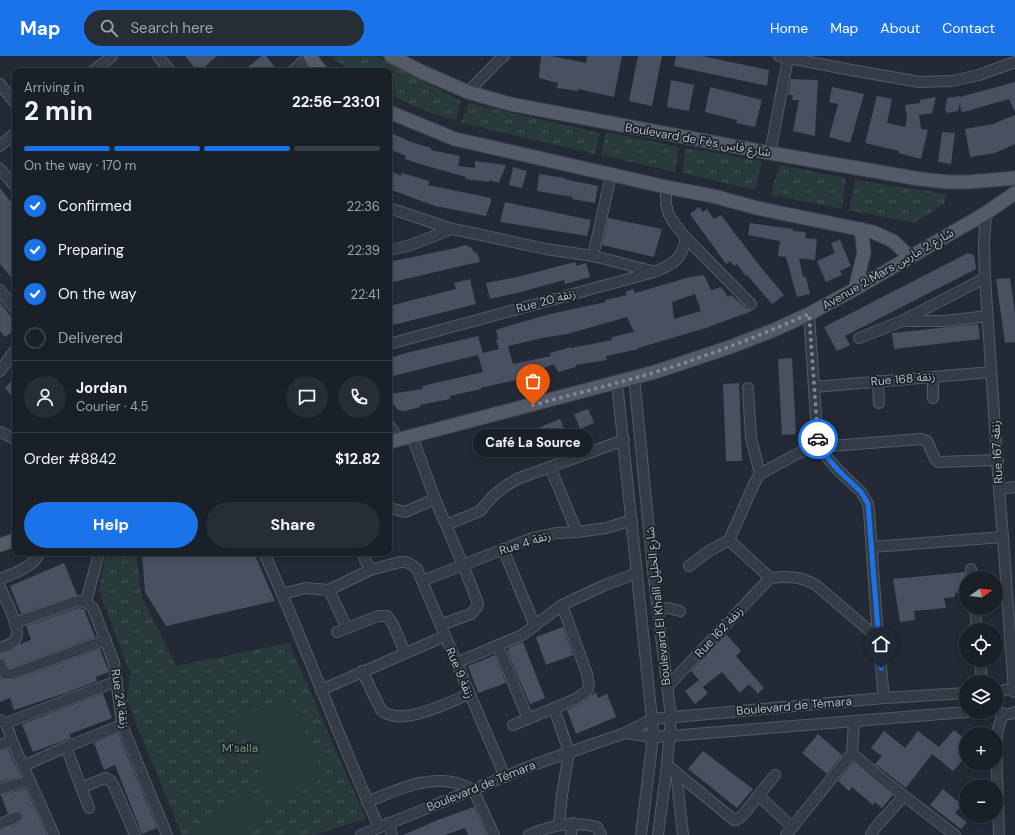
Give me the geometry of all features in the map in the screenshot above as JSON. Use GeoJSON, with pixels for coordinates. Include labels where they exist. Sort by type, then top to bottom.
{"type":"FeatureCollection","features":[{"type":"Feature","properties":{"kind":"main road"},"geometry":{"type":"LineString","coordinates":[[310,56],[318,68]]}},
{"type":"Feature","properties":{"kind":"main road","name":"Boulevard de Fès شارع فاس"},"geometry":{"type":"LineString","coordinates":[[391,56],[422,72],[468,92],[510,104],[569,116],[920,179],[948,182],[968,182],[1015,178]]}},
{"type":"Feature","properties":{"kind":"main road"},"geometry":{"type":"LineString","coordinates":[[392,113],[456,139],[666,188],[713,196],[757,208],[873,232],[893,241],[910,256]]}},
{"type":"Feature","properties":{"kind":"main road","name":"Avenue 2 Mars شارع 2 مارس"},"geometry":{"type":"LineString","coordinates":[[394,441],[655,372],[730,347],[774,330],[809,314],[855,289],[986,213],[1015,193]]}},
{"type":"Feature","properties":{"kind":"main road"},"geometry":{"type":"LineString","coordinates":[[855,289],[864,253],[861,229]]}},
{"type":"Feature","properties":{"kind":"main road"},"geometry":{"type":"LineString","coordinates":[[0,545],[12,541]]}},
{"type":"Feature","properties":{"kind":"street"},"geometry":{"type":"LineString","coordinates":[[158,56],[168,68]]}},
{"type":"Feature","properties":{"kind":"street"},"geometry":{"type":"LineString","coordinates":[[296,68],[310,56]]}},
{"type":"Feature","properties":{"kind":"street"},"geometry":{"type":"LineString","coordinates":[[468,92],[493,59],[504,56]]}},
{"type":"Feature","properties":{"kind":"street"},"geometry":{"type":"LineString","coordinates":[[96,68],[109,57]]}},
{"type":"Feature","properties":{"kind":"street"},"geometry":{"type":"LineString","coordinates":[[770,153],[784,57],[920,82],[952,81],[979,75],[1015,62]]}},
{"type":"Feature","properties":{"kind":"street"},"geometry":{"type":"LineString","coordinates":[[0,84],[12,99]]}},
{"type":"Feature","properties":{"kind":"street"},"geometry":{"type":"LineString","coordinates":[[0,146],[12,136]]}},
{"type":"Feature","properties":{"kind":"street"},"geometry":{"type":"LineString","coordinates":[[0,169],[12,183]]}},
{"type":"Feature","properties":{"kind":"street"},"geometry":{"type":"LineString","coordinates":[[593,256],[611,175]]}},
{"type":"Feature","properties":{"kind":"street"},"geometry":{"type":"LineString","coordinates":[[666,188],[666,204],[669,215],[686,238],[751,304]]}},
{"type":"Feature","properties":{"kind":"street"},"geometry":{"type":"LineString","coordinates":[[392,209],[452,229],[546,249],[593,256],[654,272]]}},
{"type":"Feature","properties":{"kind":"street","name":"Rue 167 زنقة"},"geometry":{"type":"LineString","coordinates":[[986,213],[984,242],[985,278],[998,460],[998,489],[1015,692]]}},
{"type":"Feature","properties":{"kind":"street"},"geometry":{"type":"LineString","coordinates":[[392,249],[408,246],[452,229]]}},
{"type":"Feature","properties":{"kind":"street","name":"Rue 20 زنقة"},"geometry":{"type":"LineString","coordinates":[[392,343],[654,272],[669,266],[677,260],[684,250],[686,238]]}},
{"type":"Feature","properties":{"kind":"street"},"geometry":{"type":"LineString","coordinates":[[860,338],[902,321],[985,278]]}},
{"type":"Feature","properties":{"kind":"street"},"geometry":{"type":"LineString","coordinates":[[0,290],[12,305]]}},
{"type":"Feature","properties":{"kind":"street"},"geometry":{"type":"LineString","coordinates":[[809,314],[818,447],[838,470],[854,484],[865,499],[869,510],[878,638],[884,698]]}},
{"type":"Feature","properties":{"kind":"street"},"geometry":{"type":"LineString","coordinates":[[902,321],[945,321],[988,316]]}},
{"type":"Feature","properties":{"kind":"street"},"geometry":{"type":"LineString","coordinates":[[0,371],[12,354]]}},
{"type":"Feature","properties":{"kind":"street","name":"Rue 168 زنقة"},"geometry":{"type":"LineString","coordinates":[[814,387],[991,372]]}},
{"type":"Feature","properties":{"kind":"street","name":"Boulevard El Khalil شارع الخليل"},"geometry":{"type":"LineString","coordinates":[[634,377],[671,717],[667,765],[658,835]]}},
{"type":"Feature","properties":{"kind":"street"},"geometry":{"type":"LineString","coordinates":[[933,377],[933,398]]}},
{"type":"Feature","properties":{"kind":"street"},"geometry":{"type":"LineString","coordinates":[[878,381],[879,403]]}},
{"type":"Feature","properties":{"kind":"street","name":"Boulevard El Khalil شارع الخليل"},"geometry":{"type":"LineString","coordinates":[[617,383],[653,737],[642,835]]}},
{"type":"Feature","properties":{"kind":"street"},"geometry":{"type":"LineString","coordinates":[[748,388],[751,438],[760,474]]}},
{"type":"Feature","properties":{"kind":"street"},"geometry":{"type":"LineString","coordinates":[[0,432],[12,438]]}},
{"type":"Feature","properties":{"kind":"street"},"geometry":{"type":"LineString","coordinates":[[412,436],[446,525],[464,564],[476,596],[478,607],[471,614],[440,625]]}},
{"type":"Feature","properties":{"kind":"street"},"geometry":{"type":"LineString","coordinates":[[689,566],[729,540],[760,474],[794,455],[818,447],[920,439],[926,441],[938,462],[998,460]]}},
{"type":"Feature","properties":{"kind":"street"},"geometry":{"type":"LineString","coordinates":[[446,525],[480,511],[494,495],[517,479],[624,440]]}},
{"type":"Feature","properties":{"kind":"street"},"geometry":{"type":"LineString","coordinates":[[550,467],[576,532]]}},
{"type":"Feature","properties":{"kind":"street"},"geometry":{"type":"LineString","coordinates":[[998,489],[1015,487]]}},
{"type":"Feature","properties":{"kind":"street"},"geometry":{"type":"LineString","coordinates":[[392,509],[405,512],[436,499]]}},
{"type":"Feature","properties":{"kind":"street","name":"Rue 4 زنقة"},"geometry":{"type":"LineString","coordinates":[[422,580],[532,538],[556,533],[576,532],[619,525],[632,520]]}},
{"type":"Feature","properties":{"kind":"street"},"geometry":{"type":"LineString","coordinates":[[872,547],[1003,537]]}},
{"type":"Feature","properties":{"kind":"street"},"geometry":{"type":"LineString","coordinates":[[729,540],[770,578],[791,576],[802,578],[816,585],[878,638]]}},
{"type":"Feature","properties":{"kind":"street"},"geometry":{"type":"LineString","coordinates":[[504,549],[535,626]]}},
{"type":"Feature","properties":{"kind":"street"},"geometry":{"type":"LineString","coordinates":[[0,579],[33,564],[38,556]]}},
{"type":"Feature","properties":{"kind":"street"},"geometry":{"type":"LineString","coordinates":[[15,623],[70,603],[77,601],[86,602],[97,556]]}},
{"type":"Feature","properties":{"kind":"street"},"geometry":{"type":"LineString","coordinates":[[265,556],[283,594],[367,802],[392,835]]}},
{"type":"Feature","properties":{"kind":"street"},"geometry":{"type":"LineString","coordinates":[[283,594],[305,588],[329,590],[370,570],[363,556]]}},
{"type":"Feature","properties":{"kind":"street","name":"Rue 9 زنقة"},"geometry":{"type":"LineString","coordinates":[[370,570],[406,562],[412,564],[416,569],[505,776]]}},
{"type":"Feature","properties":{"kind":"street"},"geometry":{"type":"LineString","coordinates":[[456,663],[522,635],[562,605],[605,585],[637,573]]}},
{"type":"Feature","properties":{"kind":"street","name":"Rue 162 زنقة"},"geometry":{"type":"LineString","coordinates":[[667,687],[770,578]]}},
{"type":"Feature","properties":{"kind":"street"},"geometry":{"type":"LineString","coordinates":[[0,587],[15,623],[17,638],[11,643],[0,648]]}},
{"type":"Feature","properties":{"kind":"street"},"geometry":{"type":"LineString","coordinates":[[329,590],[347,628]]}},
{"type":"Feature","properties":{"kind":"street","name":"Rue 24 زنقة"},"geometry":{"type":"LineString","coordinates":[[86,602],[93,608],[114,663],[119,712],[122,725],[166,835]]}},
{"type":"Feature","properties":{"kind":"street"},"geometry":{"type":"LineString","coordinates":[[513,725],[554,708],[584,694],[587,691],[589,685],[587,674],[562,605]]}},
{"type":"Feature","properties":{"kind":"street"},"geometry":{"type":"LineString","coordinates":[[658,608],[668,608],[680,611]]}},
{"type":"Feature","properties":{"kind":"street"},"geometry":{"type":"LineString","coordinates":[[337,632],[378,616],[387,616],[393,624],[405,653]]}},
{"type":"Feature","properties":{"kind":"street"},"geometry":{"type":"LineString","coordinates":[[321,690],[445,636]]}},
{"type":"Feature","properties":{"kind":"street"},"geometry":{"type":"LineString","coordinates":[[0,665],[5,674],[12,674],[106,640]]}},
{"type":"Feature","properties":{"kind":"street"},"geometry":{"type":"LineString","coordinates":[[498,646],[528,719]]}},
{"type":"Feature","properties":{"kind":"street"},"geometry":{"type":"LineString","coordinates":[[362,671],[381,710],[389,715],[413,715],[469,694]]}},
{"type":"Feature","properties":{"kind":"street"},"geometry":{"type":"LineString","coordinates":[[54,835],[3,721],[117,682]]}},
{"type":"Feature","properties":{"kind":"street"},"geometry":{"type":"LineString","coordinates":[[1003,691],[1008,689],[1015,692]]}},
{"type":"Feature","properties":{"kind":"street","name":"Boulevard de Témara"},"geometry":{"type":"LineString","coordinates":[[361,835],[505,776],[625,733],[652,719],[884,698],[959,693]]}},
{"type":"Feature","properties":{"kind":"street"},"geometry":{"type":"LineString","coordinates":[[554,708],[569,752],[559,824]]}},
{"type":"Feature","properties":{"kind":"street"},"geometry":{"type":"LineString","coordinates":[[999,835],[996,743],[1004,712]]}},
{"type":"Feature","properties":{"kind":"street","name":"Boulevard de Témara"},"geometry":{"type":"LineString","coordinates":[[625,733],[653,737],[670,736],[959,713]]}},
{"type":"Feature","properties":{"kind":"street"},"geometry":{"type":"LineString","coordinates":[[759,796],[789,831],[852,753],[854,721]]}},
{"type":"Feature","properties":{"kind":"street"},"geometry":{"type":"LineString","coordinates":[[23,766],[122,725]]}},
{"type":"Feature","properties":{"kind":"street"},"geometry":{"type":"LineString","coordinates":[[0,745],[12,741]]}},
{"type":"Feature","properties":{"kind":"street"},"geometry":{"type":"LineString","coordinates":[[66,747],[89,808]]}},
{"type":"Feature","properties":{"kind":"street"},"geometry":{"type":"LineString","coordinates":[[852,753],[904,796],[955,835]]}},
{"type":"Feature","properties":{"kind":"street"},"geometry":{"type":"LineString","coordinates":[[667,765],[734,820],[742,816],[775,775]]}},
{"type":"Feature","properties":{"kind":"street"},"geometry":{"type":"LineString","coordinates":[[676,772],[683,835]]}},
{"type":"Feature","properties":{"kind":"street"},"geometry":{"type":"LineString","coordinates":[[81,788],[105,778],[110,780],[135,835]]}},
{"type":"Feature","properties":{"kind":"street"},"geometry":{"type":"LineString","coordinates":[[367,802],[414,784],[441,780],[454,782],[473,789],[494,835]]}},
{"type":"Feature","properties":{"kind":"street"},"geometry":{"type":"LineString","coordinates":[[0,789],[30,781]]}},
{"type":"Feature","properties":{"kind":"street"},"geometry":{"type":"LineString","coordinates":[[871,835],[875,828],[904,796]]}},
{"type":"Feature","properties":{"kind":"street"},"geometry":{"type":"LineString","coordinates":[[0,823],[17,817]]}},
{"type":"Feature","properties":{"kind":"street"},"geometry":{"type":"LineString","coordinates":[[571,835],[573,823]]}},
{"type":"Feature","properties":{"kind":"street"},"geometry":{"type":"LineString","coordinates":[[529,835],[559,824],[573,823],[597,827],[601,835]]}},
{"type":"Feature","properties":{"kind":"green space"},"geometry":{"type":"Polygon","coordinates":[[[335,56],[376,56],[461,101],[456,121],[415,107],[392,96],[392,68],[347,68],[333,59],[335,56]]]}},
{"type":"Feature","properties":{"kind":"green space"},"geometry":{"type":"Polygon","coordinates":[[[469,103],[600,133],[595,154],[461,123],[469,103]]]}},
{"type":"Feature","properties":{"kind":"green space"},"geometry":{"type":"Polygon","coordinates":[[[606,132],[679,147],[675,172],[601,155],[606,132]]]}},
{"type":"Feature","properties":{"kind":"green space"},"geometry":{"type":"Polygon","coordinates":[[[686,148],[762,161],[755,190],[682,173],[686,148]]]}},
{"type":"Feature","properties":{"kind":"green space"},"geometry":{"type":"Polygon","coordinates":[[[779,165],[846,178],[842,209],[771,195],[779,165]]]}},
{"type":"Feature","properties":{"kind":"green space"},"geometry":{"type":"Polygon","coordinates":[[[855,180],[947,194],[944,204],[914,223],[849,210],[855,180]]]}},
{"type":"Feature","properties":{"kind":"green space","name":"M'salla"},"geometry":{"type":"Polygon","coordinates":[[[105,556],[136,556],[142,597],[176,666],[289,643],[366,819],[314,835],[182,835],[127,701],[130,673],[99,590],[105,556]]]}},
{"type":"Feature","properties":{"kind":"green space"},"geometry":{"type":"Polygon","coordinates":[[[290,696],[325,778],[271,801],[236,719],[290,696]]]}},
{"type":"Feature","properties":{"kind":"green space"},"geometry":{"type":"Polygon","coordinates":[[[254,796],[265,824],[236,835],[205,835],[198,818],[254,796]]]}},
{"type":"Feature","properties":{"kind":"building"},"geometry":{"type":"Polygon","coordinates":[[[185,56],[217,56],[203,68],[195,68],[185,56]]]}},
{"type":"Feature","properties":{"kind":"building"},"geometry":{"type":"Polygon","coordinates":[[[262,56],[266,56],[276,68],[246,68],[262,56]]]}},
{"type":"Feature","properties":{"kind":"building"},"geometry":{"type":"Polygon","coordinates":[[[541,56],[551,56],[586,63],[587,56],[622,56],[614,97],[578,89],[578,91],[557,88],[558,83],[539,78],[541,56]]]}},
{"type":"Feature","properties":{"kind":"building"},"geometry":{"type":"Polygon","coordinates":[[[638,56],[662,56],[652,106],[629,101],[638,56]]]}},
{"type":"Feature","properties":{"kind":"building"},"geometry":{"type":"Polygon","coordinates":[[[676,56],[702,56],[769,70],[767,86],[674,66],[676,56]]]}},
{"type":"Feature","properties":{"kind":"building"},"geometry":{"type":"Polygon","coordinates":[[[791,79],[818,80],[815,136],[793,131],[799,100],[792,100],[793,95],[788,95],[791,79]]]}},
{"type":"Feature","properties":{"kind":"building"},"geometry":{"type":"Polygon","coordinates":[[[671,80],[694,85],[689,111],[667,107],[671,80]]]}},
{"type":"Feature","properties":{"kind":"building"},"geometry":{"type":"Polygon","coordinates":[[[1015,82],[1015,112],[1009,99],[964,112],[961,111],[960,103],[958,111],[947,113],[945,111],[947,98],[960,97],[1015,82]]]}},
{"type":"Feature","properties":{"kind":"building"},"geometry":{"type":"Polygon","coordinates":[[[710,87],[762,100],[755,127],[736,123],[737,120],[705,112],[710,87]]]}},
{"type":"Feature","properties":{"kind":"building"},"geometry":{"type":"Polygon","coordinates":[[[832,87],[864,94],[850,143],[829,137],[838,104],[829,102],[832,87]]]}},
{"type":"Feature","properties":{"kind":"building"},"geometry":{"type":"Polygon","coordinates":[[[877,96],[892,99],[887,123],[905,127],[907,118],[905,105],[920,103],[920,100],[936,97],[932,113],[919,115],[921,129],[928,130],[921,159],[898,153],[899,151],[865,143],[877,96]]]}},
{"type":"Feature","properties":{"kind":"building"},"geometry":{"type":"Polygon","coordinates":[[[1015,115],[1015,144],[995,153],[970,157],[965,129],[993,124],[1015,115]]]}},
{"type":"Feature","properties":{"kind":"building"},"geometry":{"type":"Polygon","coordinates":[[[942,132],[955,133],[951,164],[938,162],[942,132]]]}},
{"type":"Feature","properties":{"kind":"building"},"geometry":{"type":"Polygon","coordinates":[[[392,133],[411,142],[431,148],[431,150],[460,156],[458,166],[475,168],[475,161],[506,165],[499,183],[489,180],[489,182],[465,179],[466,177],[405,159],[406,156],[392,150],[392,133]]]}},
{"type":"Feature","properties":{"kind":"building"},"geometry":{"type":"Polygon","coordinates":[[[513,167],[527,171],[522,188],[509,185],[513,167]]]}},
{"type":"Feature","properties":{"kind":"building"},"geometry":{"type":"Polygon","coordinates":[[[392,172],[401,176],[402,173],[429,181],[428,185],[491,198],[486,216],[435,206],[392,190],[392,172]]]}},
{"type":"Feature","properties":{"kind":"building"},"geometry":{"type":"Polygon","coordinates":[[[539,174],[565,178],[564,179],[598,186],[595,203],[572,199],[573,197],[537,191],[539,174]]]}},
{"type":"Feature","properties":{"kind":"building"},"geometry":{"type":"Polygon","coordinates":[[[0,188],[12,203],[12,278],[0,264],[0,188]]]}},
{"type":"Feature","properties":{"kind":"building"},"geometry":{"type":"Polygon","coordinates":[[[505,202],[591,220],[587,236],[500,222],[505,202]]]}},
{"type":"Feature","properties":{"kind":"building"},"geometry":{"type":"Polygon","coordinates":[[[699,207],[703,212],[707,209],[714,219],[721,215],[784,295],[772,304],[737,264],[734,266],[730,261],[726,264],[690,214],[699,207]]]}},
{"type":"Feature","properties":{"kind":"building"},"geometry":{"type":"Polygon","coordinates":[[[608,218],[662,229],[654,257],[602,245],[608,218]]]}},
{"type":"Feature","properties":{"kind":"building"},"geometry":{"type":"Polygon","coordinates":[[[750,223],[806,232],[805,238],[817,239],[815,260],[799,258],[803,277],[806,277],[810,294],[797,297],[786,257],[778,256],[780,241],[748,235],[750,223]]]}},
{"type":"Feature","properties":{"kind":"building"},"geometry":{"type":"Polygon","coordinates":[[[840,240],[851,266],[840,271],[842,275],[826,282],[817,261],[835,253],[831,243],[840,240]]]}},
{"type":"Feature","properties":{"kind":"building"},"geometry":{"type":"Polygon","coordinates":[[[465,245],[472,248],[474,252],[477,253],[480,262],[392,282],[392,261],[465,245]]]}},
{"type":"Feature","properties":{"kind":"building"},"geometry":{"type":"Polygon","coordinates":[[[968,253],[974,255],[976,269],[845,336],[850,345],[837,351],[824,327],[968,253]]]}},
{"type":"Feature","properties":{"kind":"building"},"geometry":{"type":"Polygon","coordinates":[[[575,262],[577,266],[586,263],[590,277],[565,284],[564,280],[490,299],[486,283],[517,277],[575,262]]]}},
{"type":"Feature","properties":{"kind":"building"},"geometry":{"type":"Polygon","coordinates":[[[704,275],[711,290],[721,287],[728,297],[731,295],[747,309],[752,311],[706,328],[638,348],[639,349],[606,356],[607,360],[576,365],[576,367],[558,372],[554,364],[541,369],[543,374],[450,396],[450,399],[420,405],[420,407],[405,411],[398,410],[392,402],[392,394],[423,389],[422,386],[483,372],[478,355],[392,376],[392,357],[478,336],[483,353],[499,349],[496,340],[498,339],[496,330],[550,314],[606,302],[605,300],[627,295],[625,292],[633,289],[635,293],[690,277],[704,275]],[[695,294],[672,302],[674,319],[701,311],[695,294]],[[627,317],[567,334],[508,346],[513,364],[551,356],[550,353],[571,347],[612,340],[612,337],[634,332],[627,317]]]}},
{"type":"Feature","properties":{"kind":"building"},"geometry":{"type":"Polygon","coordinates":[[[1010,278],[1015,313],[1015,342],[1005,343],[996,279],[1010,278]]]}},
{"type":"Feature","properties":{"kind":"building"},"geometry":{"type":"Polygon","coordinates":[[[470,279],[476,304],[392,325],[392,305],[456,289],[454,283],[470,279]]]}},
{"type":"Feature","properties":{"kind":"building"},"geometry":{"type":"Polygon","coordinates":[[[0,302],[12,318],[12,332],[5,337],[0,331],[0,302]]]}},
{"type":"Feature","properties":{"kind":"building"},"geometry":{"type":"Polygon","coordinates":[[[978,324],[980,339],[894,349],[892,333],[978,324]]]}},
{"type":"Feature","properties":{"kind":"building"},"geometry":{"type":"Polygon","coordinates":[[[792,358],[796,434],[782,435],[778,359],[792,358]]]}},
{"type":"Feature","properties":{"kind":"building"},"geometry":{"type":"Polygon","coordinates":[[[12,380],[12,396],[5,388],[12,380]]]}},
{"type":"Feature","properties":{"kind":"building"},"geometry":{"type":"Polygon","coordinates":[[[739,383],[742,461],[726,461],[723,384],[739,383]]]}},
{"type":"Feature","properties":{"kind":"building"},"geometry":{"type":"Polygon","coordinates":[[[588,409],[594,423],[580,429],[574,414],[588,409]]]}},
{"type":"Feature","properties":{"kind":"building"},"geometry":{"type":"Polygon","coordinates":[[[560,419],[566,434],[538,444],[533,430],[560,419]]]}},
{"type":"Feature","properties":{"kind":"building"},"geometry":{"type":"Polygon","coordinates":[[[142,556],[255,556],[275,601],[166,626],[145,592],[142,556]]]}},
{"type":"Feature","properties":{"kind":"building"},"geometry":{"type":"Polygon","coordinates":[[[64,563],[77,595],[21,614],[10,586],[64,563]]]}},
{"type":"Feature","properties":{"kind":"building"},"geometry":{"type":"Polygon","coordinates":[[[959,573],[959,593],[955,593],[955,597],[944,598],[946,608],[914,611],[915,620],[900,622],[893,579],[959,573]]]}},
{"type":"Feature","properties":{"kind":"building"},"geometry":{"type":"Polygon","coordinates":[[[78,608],[84,609],[95,637],[11,668],[9,668],[4,659],[0,658],[0,654],[12,650],[20,644],[31,640],[26,626],[78,608]]]}},
{"type":"Feature","properties":{"kind":"building"},"geometry":{"type":"Polygon","coordinates":[[[563,627],[573,655],[546,665],[536,637],[563,627]]]}},
{"type":"Feature","properties":{"kind":"building"},"geometry":{"type":"Polygon","coordinates":[[[726,634],[741,651],[736,656],[764,688],[758,694],[749,684],[740,693],[722,672],[703,687],[708,693],[695,704],[685,691],[699,680],[691,671],[726,634]]]}},
{"type":"Feature","properties":{"kind":"building"},"geometry":{"type":"Polygon","coordinates":[[[523,642],[545,698],[530,704],[507,651],[509,650],[508,648],[523,642]]]}},
{"type":"Feature","properties":{"kind":"building"},"geometry":{"type":"Polygon","coordinates":[[[100,649],[109,672],[96,677],[97,681],[14,710],[10,698],[0,702],[0,678],[5,680],[14,680],[100,649]]]}},
{"type":"Feature","properties":{"kind":"building"},"geometry":{"type":"Polygon","coordinates":[[[495,655],[506,683],[478,693],[468,666],[495,655]]]}},
{"type":"Feature","properties":{"kind":"building"},"geometry":{"type":"Polygon","coordinates":[[[596,692],[598,698],[607,694],[616,717],[576,734],[567,710],[580,704],[596,692]]]}},
{"type":"Feature","properties":{"kind":"building"},"geometry":{"type":"Polygon","coordinates":[[[103,693],[112,718],[70,734],[71,738],[33,752],[22,724],[103,693]]]}},
{"type":"Feature","properties":{"kind":"building"},"geometry":{"type":"Polygon","coordinates":[[[954,730],[959,734],[959,764],[953,771],[932,754],[906,788],[875,764],[882,756],[871,748],[884,731],[905,748],[918,731],[939,747],[954,730]]]}},
{"type":"Feature","properties":{"kind":"building"},"geometry":{"type":"Polygon","coordinates":[[[118,733],[157,828],[142,834],[115,765],[104,770],[94,743],[118,733]]]}},
{"type":"Feature","properties":{"kind":"building"},"geometry":{"type":"Polygon","coordinates":[[[818,734],[842,755],[827,774],[802,753],[818,734]]]}},
{"type":"Feature","properties":{"kind":"building"},"geometry":{"type":"Polygon","coordinates":[[[8,749],[21,777],[0,782],[0,751],[8,749]]]}},
{"type":"Feature","properties":{"kind":"building"},"geometry":{"type":"Polygon","coordinates":[[[703,751],[753,789],[737,808],[688,769],[703,751]]]}},
{"type":"Feature","properties":{"kind":"building"},"geometry":{"type":"Polygon","coordinates":[[[853,762],[893,795],[882,808],[875,802],[873,805],[852,787],[849,791],[838,781],[853,762]]]}},
{"type":"Feature","properties":{"kind":"building"},"geometry":{"type":"Polygon","coordinates":[[[26,789],[47,835],[0,835],[0,830],[19,823],[23,817],[23,814],[18,811],[8,814],[1,795],[26,789]]]}},
{"type":"Feature","properties":{"kind":"building"},"geometry":{"type":"Polygon","coordinates":[[[943,789],[959,802],[959,808],[955,813],[959,816],[959,823],[966,823],[961,829],[930,805],[943,789]]]}},
{"type":"Feature","properties":{"kind":"building"},"geometry":{"type":"Polygon","coordinates":[[[474,807],[487,835],[468,835],[465,828],[445,835],[403,835],[440,819],[474,807]]]}},
{"type":"Feature","properties":{"kind":"way so far"},"geometry":{"type":"LineString","coordinates":[[533,405],[655,372],[730,347],[774,330],[809,314],[818,439]]}},
{"type":"Feature","properties":{"kind":"place","name":"Café La Source"},"geometry":{"type":"Point","coordinates":[533,405]}},
{"type":"Feature","properties":{"kind":"route"},"geometry":{"type":"LineString","coordinates":[[818,439],[818,447],[838,470],[854,484],[868,504],[881,668]]}}]}
